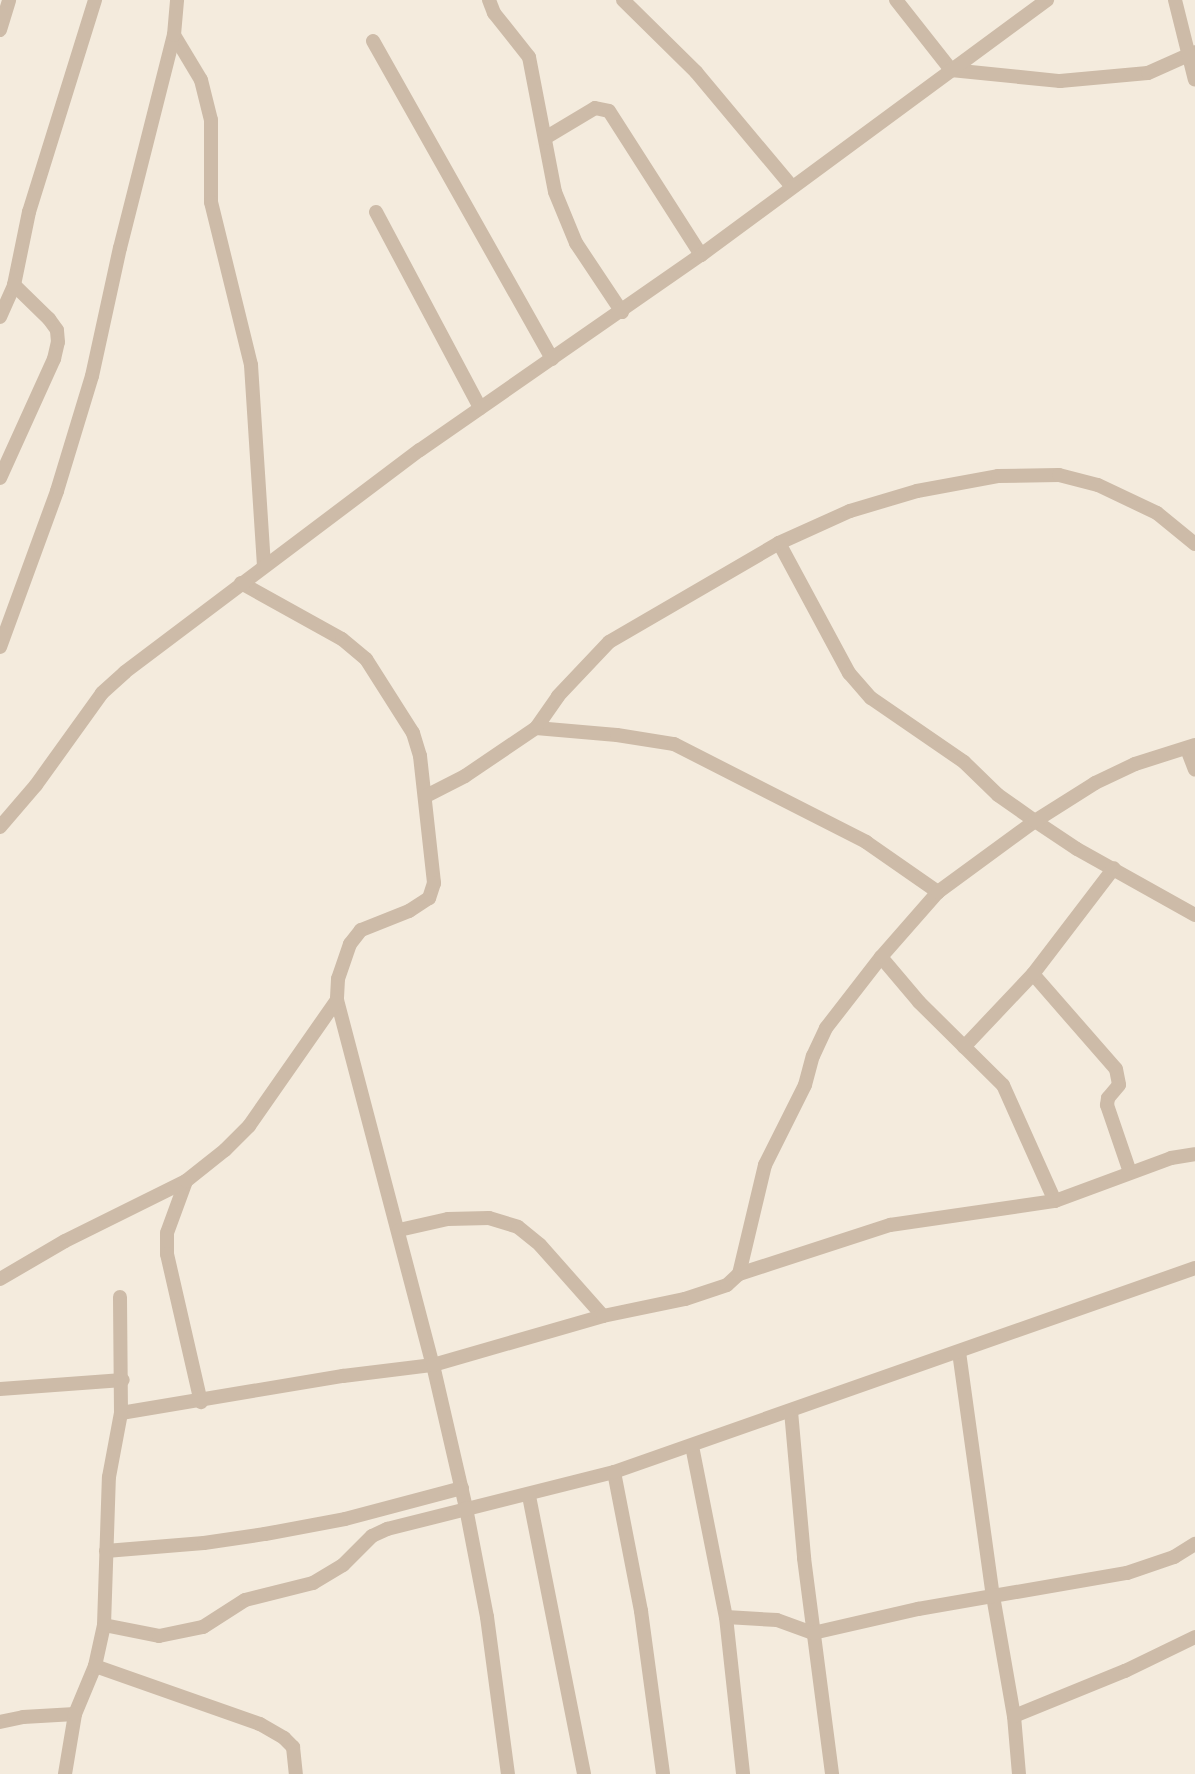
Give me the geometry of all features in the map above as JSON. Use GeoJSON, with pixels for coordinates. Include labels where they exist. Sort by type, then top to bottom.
{"type":"FeatureCollection","features":[{"type":"Feature","properties":{"kind":"street"},"geometry":{"type":"LineString","coordinates":[[0,30],[9,0]]}},
{"type":"Feature","properties":{"kind":"street"},"geometry":{"type":"LineString","coordinates":[[0,317],[14,285],[29,212],[95,0]]}},
{"type":"Feature","properties":{"kind":"street"},"geometry":{"type":"LineString","coordinates":[[0,647],[57,491],[92,376],[120,248],[174,35],[177,0]]}},
{"type":"Feature","properties":{"kind":"street"},"geometry":{"type":"LineString","coordinates":[[489,0],[494,13],[530,57],[555,192],[576,243],[622,312]]}},
{"type":"Feature","properties":{"kind":"street"},"geometry":{"type":"LineString","coordinates":[[623,0],[696,72],[792,187]]}},
{"type":"Feature","properties":{"kind":"street"},"geometry":{"type":"LineString","coordinates":[[896,0],[951,70],[1060,81],[1148,73],[1192,53]]}},
{"type":"Feature","properties":{"kind":"street"},"geometry":{"type":"LineString","coordinates":[[0,827],[36,785],[102,693],[241,583],[480,408],[701,255],[1047,0]]}},
{"type":"Feature","properties":{"kind":"street"},"geometry":{"type":"LineString","coordinates":[[1175,0],[1192,53],[1195,80]]}},
{"type":"Feature","properties":{"kind":"street"},"geometry":{"type":"LineString","coordinates":[[174,35],[201,80],[211,120],[211,202],[251,365],[264,565]]}},
{"type":"Feature","properties":{"kind":"street"},"geometry":{"type":"LineString","coordinates":[[373,41],[552,359]]}},
{"type":"Feature","properties":{"kind":"street"},"geometry":{"type":"LineString","coordinates":[[545,138],[595,108],[610,111],[701,255]]}},
{"type":"Feature","properties":{"kind":"street"},"geometry":{"type":"LineString","coordinates":[[376,212],[480,408]]}},
{"type":"Feature","properties":{"kind":"street"},"geometry":{"type":"LineString","coordinates":[[0,478],[54,359],[58,342],[57,330],[49,319],[14,285]]}},
{"type":"Feature","properties":{"kind":"street"},"geometry":{"type":"LineString","coordinates":[[426,796],[465,776],[536,727],[558,696],[608,642],[779,542],[850,512],[917,491],[998,475],[1059,475],[1098,485],[1157,513],[1195,544]]}},
{"type":"Feature","properties":{"kind":"street"},"geometry":{"type":"LineString","coordinates":[[779,542],[849,673],[871,698],[964,762],[998,795],[1035,821],[1077,849],[1195,915]]}},
{"type":"Feature","properties":{"kind":"street"},"geometry":{"type":"LineString","coordinates":[[241,583],[342,639],[366,659],[414,733],[426,796],[434,883],[429,898],[409,911],[361,930],[350,944],[338,979],[337,1000],[399,1230],[462,1488],[486,1617],[508,1774]]}},
{"type":"Feature","properties":{"kind":"street"},"geometry":{"type":"LineString","coordinates":[[536,727],[674,744],[866,842],[938,892]]}},
{"type":"Feature","properties":{"kind":"street"},"geometry":{"type":"LineString","coordinates":[[739,1274],[765,1165],[799,1099],[813,1056],[826,1028],[881,957],[938,892],[1035,821],[1096,782],[1135,764],[1191,747],[1195,770]]}},
{"type":"Feature","properties":{"kind":"street"},"geometry":{"type":"LineString","coordinates":[[964,1048],[1033,974],[1114,868]]}},
{"type":"Feature","properties":{"kind":"street"},"geometry":{"type":"LineString","coordinates":[[881,957],[964,1048],[1003,1085],[1055,1201]]}},
{"type":"Feature","properties":{"kind":"street"},"geometry":{"type":"LineString","coordinates":[[1033,974],[1116,1069],[1119,1085],[1108,1098],[1107,1105],[1130,1172]]}},
{"type":"Feature","properties":{"kind":"street"},"geometry":{"type":"LineString","coordinates":[[0,1279],[65,1241],[186,1181],[225,1150],[248,1126],[337,1000]]}},
{"type":"Feature","properties":{"kind":"street"},"geometry":{"type":"LineString","coordinates":[[121,1413],[201,1402],[342,1376],[433,1365],[603,1316],[685,1299],[727,1285],[739,1274],[890,1225],[1055,1201],[1171,1158],[1195,1154]]}},
{"type":"Feature","properties":{"kind":"street"},"geometry":{"type":"LineString","coordinates":[[186,1181],[167,1233],[167,1254],[201,1402]]}},
{"type":"Feature","properties":{"kind":"street"},"geometry":{"type":"LineString","coordinates":[[399,1230],[448,1219],[489,1219],[518,1227],[540,1245],[603,1316]]}},
{"type":"Feature","properties":{"kind":"street"},"geometry":{"type":"LineString","coordinates":[[104,1625],[159,1636],[203,1628],[245,1600],[313,1583],[342,1565],[372,1536],[466,1508],[529,1496],[614,1472],[1195,1268]]}},
{"type":"Feature","properties":{"kind":"street"},"geometry":{"type":"LineString","coordinates":[[65,1774],[75,1714],[95,1666],[104,1625],[109,1477],[121,1413],[123,1380],[120,1297]]}},
{"type":"Feature","properties":{"kind":"street"},"geometry":{"type":"LineString","coordinates":[[959,1352],[993,1596],[1014,1716],[1019,1774]]}},
{"type":"Feature","properties":{"kind":"street"},"geometry":{"type":"LineString","coordinates":[[0,1389],[123,1380]]}},
{"type":"Feature","properties":{"kind":"street"},"geometry":{"type":"LineString","coordinates":[[790,1411],[813,1633],[832,1774]]}},
{"type":"Feature","properties":{"kind":"street"},"geometry":{"type":"LineString","coordinates":[[692,1446],[726,1617],[743,1774]]}},
{"type":"Feature","properties":{"kind":"street"},"geometry":{"type":"LineString","coordinates":[[614,1472],[641,1611],[663,1774]]}},
{"type":"Feature","properties":{"kind":"street"},"geometry":{"type":"LineString","coordinates":[[106,1551],[265,1535],[345,1519],[462,1488]]}},
{"type":"Feature","properties":{"kind":"street"},"geometry":{"type":"LineString","coordinates":[[529,1496],[584,1774]]}},
{"type":"Feature","properties":{"kind":"street"},"geometry":{"type":"LineString","coordinates":[[726,1617],[776,1620],[813,1633],[993,1596],[1127,1573],[1174,1557],[1195,1544]]}},
{"type":"Feature","properties":{"kind":"street"},"geometry":{"type":"LineString","coordinates":[[1014,1716],[1125,1671],[1195,1637]]}},
{"type":"Feature","properties":{"kind":"street"},"geometry":{"type":"LineString","coordinates":[[95,1666],[260,1724],[284,1738],[293,1748],[296,1774]]}},
{"type":"Feature","properties":{"kind":"street"},"geometry":{"type":"LineString","coordinates":[[0,1722],[23,1717],[75,1714]]}}]}
